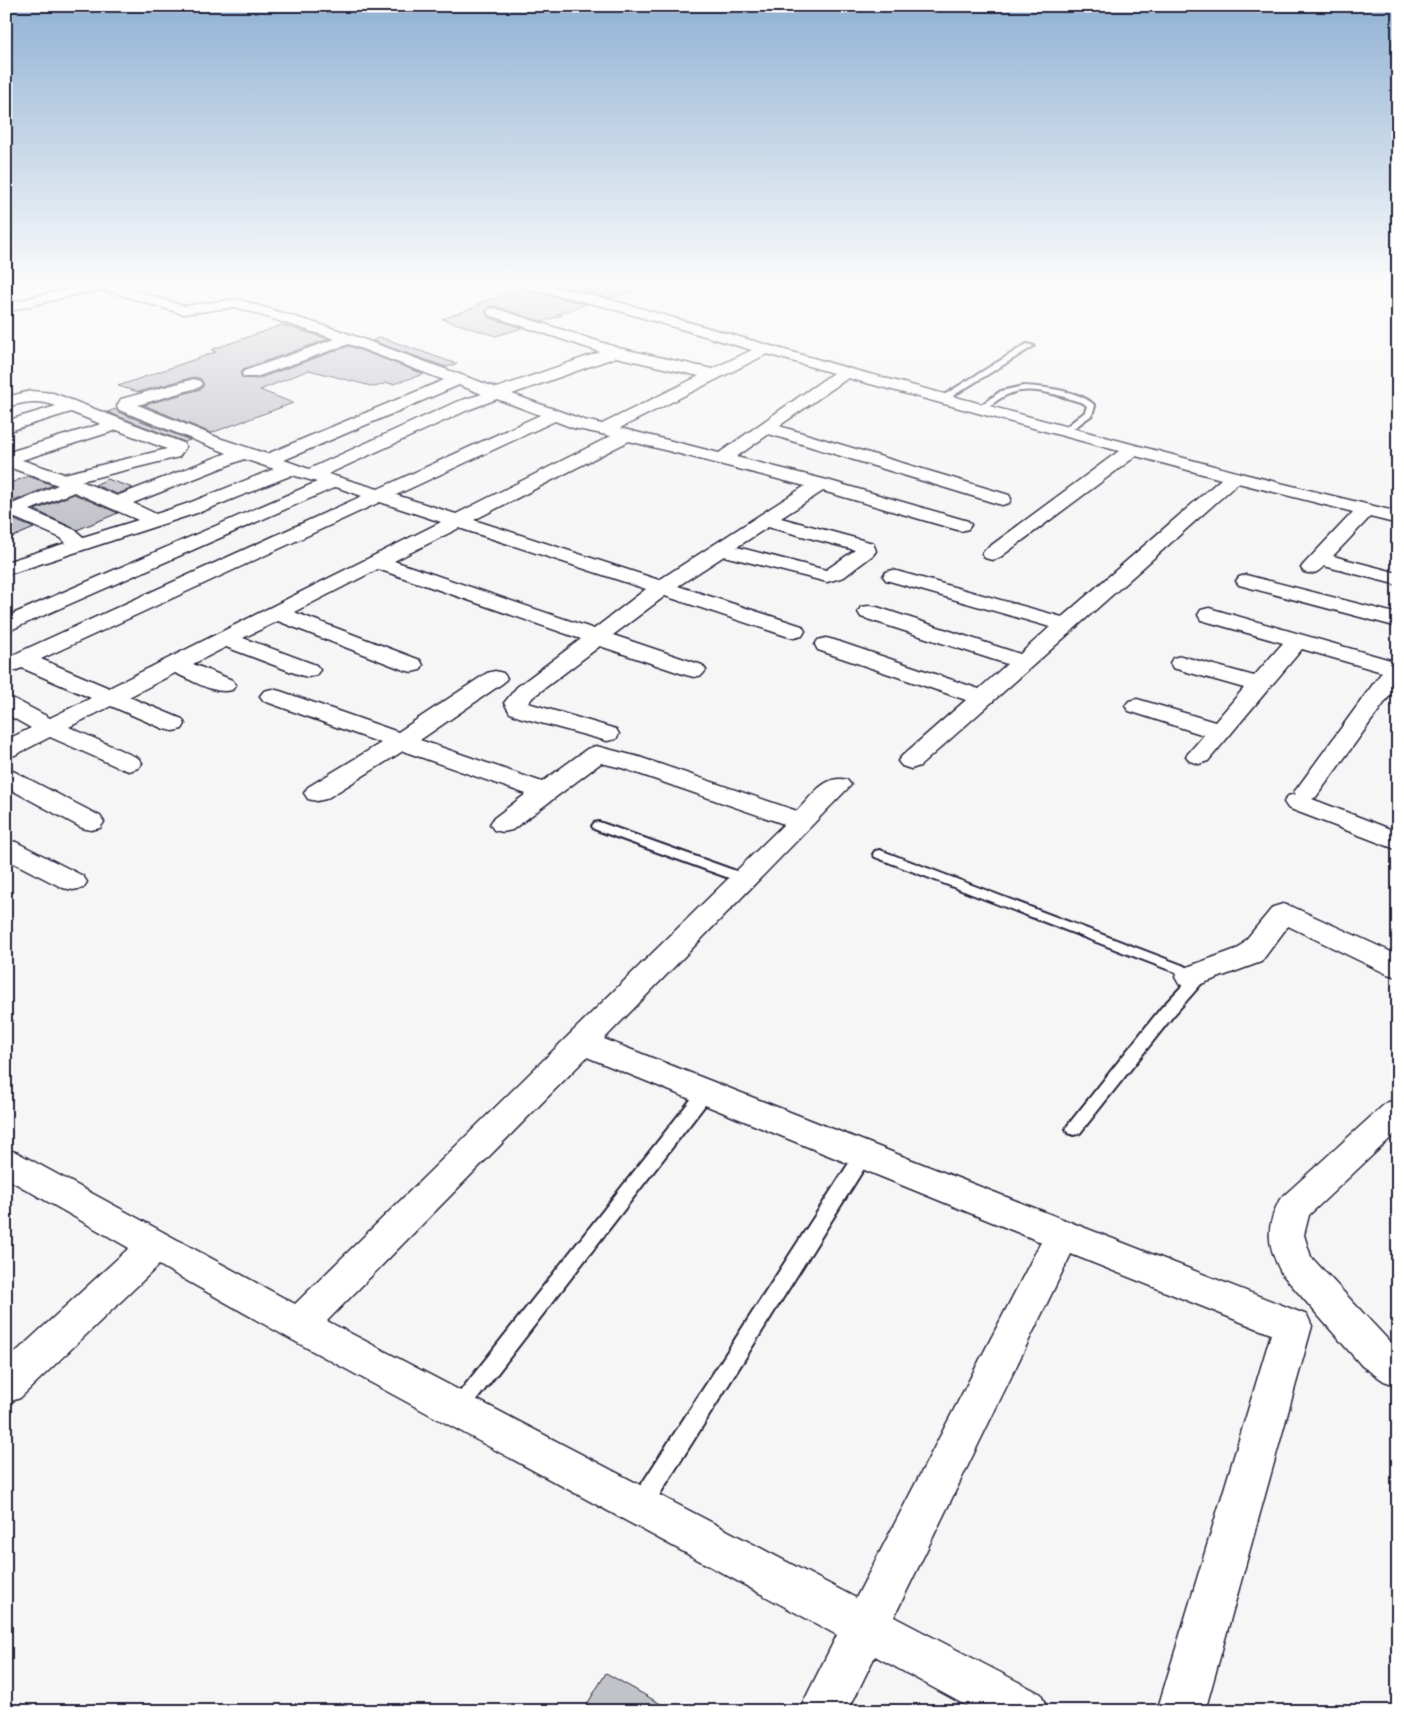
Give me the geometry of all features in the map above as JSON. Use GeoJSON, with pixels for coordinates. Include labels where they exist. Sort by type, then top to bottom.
{"type":"FeatureCollection","features":[{"type":"Feature","properties":{"kind":"street"},"geometry":{"type":"LineString","coordinates":[[250,374],[275,365]]}},
{"type":"Feature","properties":{"kind":"street"},"geometry":{"type":"LineString","coordinates":[[419,365],[579,424],[820,484],[961,525]]}},
{"type":"Feature","properties":{"kind":"street"},"geometry":{"type":"LineString","coordinates":[[10,565],[79,545],[301,471],[462,406],[578,365]]}},
{"type":"Feature","properties":{"kind":"street"},"geometry":{"type":"LineString","coordinates":[[670,365],[716,376]]}},
{"type":"Feature","properties":{"kind":"street"},"geometry":{"type":"LineString","coordinates":[[603,430],[736,365]]}},
{"type":"Feature","properties":{"kind":"street"},"geometry":{"type":"LineString","coordinates":[[821,365],[1234,477],[1398,518]]}},
{"type":"Feature","properties":{"kind":"street"},"geometry":{"type":"LineString","coordinates":[[722,459],[845,372]]}},
{"type":"Feature","properties":{"kind":"street"},"geometry":{"type":"LineString","coordinates":[[269,460],[459,380]]}},
{"type":"Feature","properties":{"kind":"street"},"geometry":{"type":"LineString","coordinates":[[194,384],[127,403],[125,406],[213,442],[660,589],[794,631]]}},
{"type":"Feature","properties":{"kind":"street"},"geometry":{"type":"LineString","coordinates":[[6,402],[23,397],[40,396],[176,447],[173,453],[69,482],[17,509],[20,513],[68,534],[79,545]]}},
{"type":"Feature","properties":{"kind":"street"},"geometry":{"type":"LineString","coordinates":[[6,427],[71,407]]}},
{"type":"Feature","properties":{"kind":"street"},"geometry":{"type":"LineString","coordinates":[[14,664],[554,415]]}},
{"type":"Feature","properties":{"kind":"street"},"geometry":{"type":"LineString","coordinates":[[6,460],[117,424]]}},
{"type":"Feature","properties":{"kind":"street"},"geometry":{"type":"LineString","coordinates":[[767,428],[1002,499]]}},
{"type":"Feature","properties":{"kind":"street"},"geometry":{"type":"LineString","coordinates":[[6,750],[627,435]]}},
{"type":"Feature","properties":{"kind":"street"},"geometry":{"type":"LineString","coordinates":[[992,554],[1134,450]]}},
{"type":"Feature","properties":{"kind":"street"},"geometry":{"type":"LineString","coordinates":[[117,503],[245,452]]}},
{"type":"Feature","properties":{"kind":"street"},"geometry":{"type":"LineString","coordinates":[[6,460],[69,482],[155,520]]}},
{"type":"Feature","properties":{"kind":"street"},"geometry":{"type":"LineString","coordinates":[[6,478],[32,469]]}},
{"type":"Feature","properties":{"kind":"street"},"geometry":{"type":"LineString","coordinates":[[911,761],[1234,477]]}},
{"type":"Feature","properties":{"kind":"street"},"geometry":{"type":"LineString","coordinates":[[6,625],[335,482]]}},
{"type":"Feature","properties":{"kind":"street"},"geometry":{"type":"LineString","coordinates":[[607,734],[528,712],[518,708],[516,703],[525,692],[660,589],[820,484]]}},
{"type":"Feature","properties":{"kind":"street"},"geometry":{"type":"LineString","coordinates":[[1367,509],[1315,563],[1398,579]]}},
{"type":"Feature","properties":{"kind":"street"},"geometry":{"type":"LineString","coordinates":[[721,549],[828,576],[837,573],[866,551],[866,547],[863,546],[766,520]]}},
{"type":"Feature","properties":{"kind":"street"},"geometry":{"type":"LineString","coordinates":[[376,562],[594,638],[694,670]]}},
{"type":"Feature","properties":{"kind":"street"},"geometry":{"type":"LineString","coordinates":[[893,576],[1065,625]]}},
{"type":"Feature","properties":{"kind":"street"},"geometry":{"type":"LineString","coordinates":[[1246,582],[1398,622]]}},
{"type":"Feature","properties":{"kind":"street"},"geometry":{"type":"LineString","coordinates":[[869,612],[1024,662]]}},
{"type":"Feature","properties":{"kind":"street"},"geometry":{"type":"LineString","coordinates":[[277,613],[412,665]]}},
{"type":"Feature","properties":{"kind":"street"},"geometry":{"type":"LineString","coordinates":[[1208,615],[1397,668],[1302,797],[1398,842]]}},
{"type":"Feature","properties":{"kind":"street"},"geometry":{"type":"LineString","coordinates":[[224,639],[308,670]]}},
{"type":"Feature","properties":{"kind":"street"},"geometry":{"type":"LineString","coordinates":[[1199,756],[1297,640]]}},
{"type":"Feature","properties":{"kind":"street"},"geometry":{"type":"LineString","coordinates":[[826,646],[982,698]]}},
{"type":"Feature","properties":{"kind":"street"},"geometry":{"type":"LineString","coordinates":[[1181,663],[1259,685]]}},
{"type":"Feature","properties":{"kind":"street"},"geometry":{"type":"LineString","coordinates":[[14,664],[110,697],[173,724]]}},
{"type":"Feature","properties":{"kind":"street"},"geometry":{"type":"LineString","coordinates":[[174,665],[224,685]]}},
{"type":"Feature","properties":{"kind":"street"},"geometry":{"type":"LineString","coordinates":[[317,793],[400,742],[495,678]]}},
{"type":"Feature","properties":{"kind":"street"},"geometry":{"type":"LineString","coordinates":[[272,696],[545,792]]}},
{"type":"Feature","properties":{"kind":"street"},"geometry":{"type":"LineString","coordinates":[[6,704],[50,728],[129,763]]}},
{"type":"Feature","properties":{"kind":"street"},"geometry":{"type":"LineString","coordinates":[[1137,706],[1220,732]]}},
{"type":"Feature","properties":{"kind":"street"},"geometry":{"type":"LineString","coordinates":[[503,824],[596,754],[630,762],[802,821]]}},
{"type":"Feature","properties":{"kind":"street"},"geometry":{"type":"LineString","coordinates":[[6,777],[91,822]]}},
{"type":"Feature","properties":{"kind":"street"},"geometry":{"type":"LineString","coordinates":[[299,1325],[838,784]]}},
{"type":"Feature","properties":{"kind":"street"},"geometry":{"type":"LineString","coordinates":[[6,848],[73,882]]}},
{"type":"Feature","properties":{"kind":"street"},"geometry":{"type":"LineString","coordinates":[[1190,977],[1250,955],[1284,913],[1398,967]]}},
{"type":"Feature","properties":{"kind":"street"},"geometry":{"type":"LineString","coordinates":[[581,1042],[864,1154],[1062,1236],[1294,1326],[1181,1711]]}},
{"type":"Feature","properties":{"kind":"street"},"geometry":{"type":"LineString","coordinates":[[1398,1112],[1293,1208],[1286,1235],[1295,1264],[1376,1354],[1398,1369]]}},
{"type":"Feature","properties":{"kind":"street"},"geometry":{"type":"LineString","coordinates":[[6,1162],[299,1325],[1024,1711]]}},
{"type":"Feature","properties":{"kind":"street"},"geometry":{"type":"LineString","coordinates":[[823,1711],[1062,1236]]}},
{"type":"Feature","properties":{"kind":"street"},"geometry":{"type":"LineString","coordinates":[[6,1386],[156,1245]]}},
{"type":"Feature","properties":{"kind":"lane"},"geometry":{"type":"LineString","coordinates":[[943,398],[998,365]]}},
{"type":"Feature","properties":{"kind":"lane"},"geometry":{"type":"LineString","coordinates":[[980,408],[1002,394],[1013,390],[1028,389],[1086,401],[1091,406],[1089,413],[1066,431]]}},
{"type":"Feature","properties":{"kind":"lane"},"geometry":{"type":"LineString","coordinates":[[599,826],[744,879]]}},
{"type":"Feature","properties":{"kind":"lane"},"geometry":{"type":"LineString","coordinates":[[880,854],[1177,968],[1190,977],[1194,983],[1167,1012],[1074,1129]]}},
{"type":"Feature","properties":{"kind":"lane"},"geometry":{"type":"LineString","coordinates":[[458,1409],[706,1092]]}},
{"type":"Feature","properties":{"kind":"lane"},"geometry":{"type":"LineString","coordinates":[[640,1506],[864,1154]]}},
{"type":"Feature","properties":{"kind":"building"},"geometry":{"type":"Polygon","coordinates":[[[178,365],[254,365],[243,369],[240,373],[242,378],[257,379],[296,365],[400,365],[424,374],[393,384],[386,383],[375,387],[309,370],[260,390],[293,403],[211,433],[144,405],[201,389],[204,385],[201,379],[194,377],[138,392],[118,386],[178,365]]]}},
{"type":"Feature","properties":{"kind":"building"},"geometry":{"type":"Polygon","coordinates":[[[116,409],[118,412],[190,440],[185,442],[107,412],[116,409]]]}},
{"type":"Feature","properties":{"kind":"building"},"geometry":{"type":"Polygon","coordinates":[[[28,476],[53,485],[9,503],[6,507],[6,485],[28,476]]]}},
{"type":"Feature","properties":{"kind":"building"},"geometry":{"type":"Polygon","coordinates":[[[107,479],[133,488],[117,494],[95,485],[107,479]]]}},
{"type":"Feature","properties":{"kind":"building"},"geometry":{"type":"Polygon","coordinates":[[[74,494],[118,513],[77,530],[35,510],[74,494]]]}},
{"type":"Feature","properties":{"kind":"building"},"geometry":{"type":"Polygon","coordinates":[[[6,511],[12,519],[34,528],[6,540],[6,511]]]}},
{"type":"Feature","properties":{"kind":"building"},"geometry":{"type":"Polygon","coordinates":[[[606,1673],[673,1711],[583,1711],[606,1673]]]}}]}
